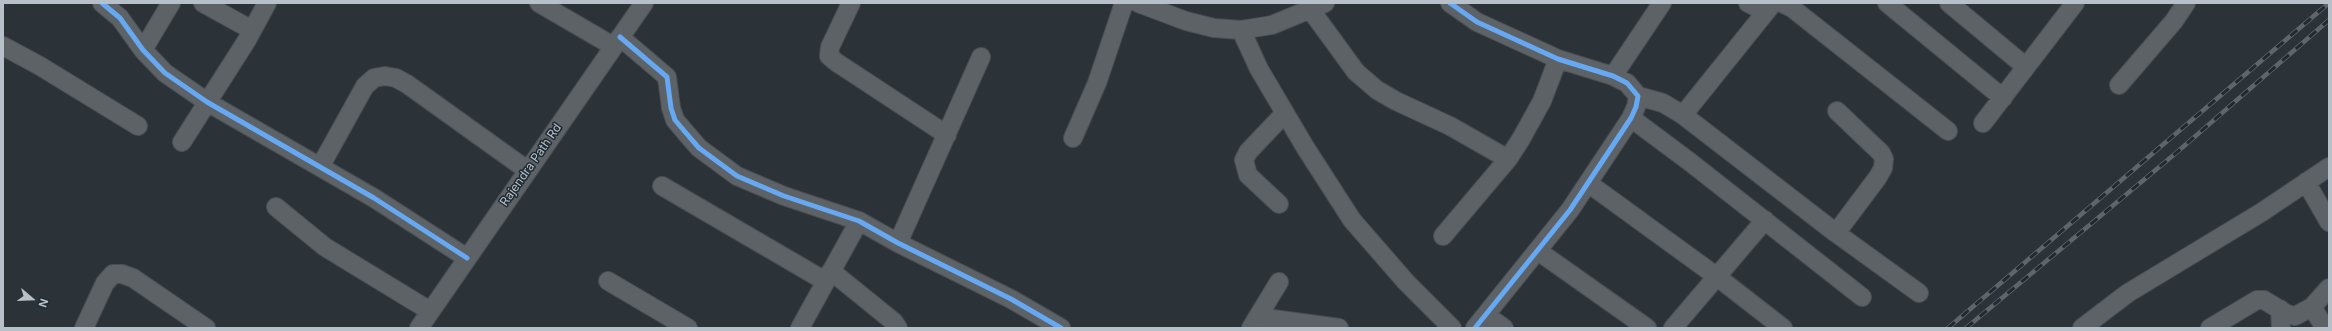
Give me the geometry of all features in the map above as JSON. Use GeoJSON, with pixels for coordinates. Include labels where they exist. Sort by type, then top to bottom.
{"type":"FeatureCollection","features":[{"type":"Feature","properties":{"kind":"street"},"geometry":{"type":"LineString","coordinates":[[102,3],[120,18],[143,50],[165,73],[207,102],[374,198],[467,258]]}},
{"type":"Feature","properties":{"kind":"street"},"geometry":{"type":"LineString","coordinates":[[143,50],[171,3]]}},
{"type":"Feature","properties":{"kind":"street"},"geometry":{"type":"LineString","coordinates":[[203,3],[252,30]]}},
{"type":"Feature","properties":{"kind":"street"},"geometry":{"type":"LineString","coordinates":[[182,142],[252,30],[267,3]]}},
{"type":"Feature","properties":{"kind":"street"},"geometry":{"type":"LineString","coordinates":[[539,3],[617,41],[667,77],[671,108],[675,120],[700,148],[737,176],[750,183],[859,221],[1033,321],[1061,328]]}},
{"type":"Feature","properties":{"kind":"street","name":"Rajendra Path Rd"},"geometry":{"type":"LineString","coordinates":[[419,328],[644,3]]}},
{"type":"Feature","properties":{"kind":"street"},"geometry":{"type":"LineString","coordinates":[[851,3],[830,47],[829,56],[947,135]]}},
{"type":"Feature","properties":{"kind":"street"},"geometry":{"type":"LineString","coordinates":[[1073,138],[1097,83],[1124,3]]}},
{"type":"Feature","properties":{"kind":"street"},"geometry":{"type":"LineString","coordinates":[[1138,3],[1186,21],[1214,28],[1241,30],[1272,25],[1318,6],[1356,72],[1377,90],[1396,101],[1450,126],[1508,159]]}},
{"type":"Feature","properties":{"kind":"street"},"geometry":{"type":"LineString","coordinates":[[1450,3],[1477,22],[1558,59],[1613,76],[1627,83],[1638,96],[1663,103],[1683,115],[1836,233],[1919,293]]}},
{"type":"Feature","properties":{"kind":"street"},"geometry":{"type":"LineString","coordinates":[[1613,76],[1662,3]]}},
{"type":"Feature","properties":{"kind":"street"},"geometry":{"type":"LineString","coordinates":[[1748,3],[1758,8],[1772,3]]}},
{"type":"Feature","properties":{"kind":"street"},"geometry":{"type":"LineString","coordinates":[[1683,115],[1772,3]]}},
{"type":"Feature","properties":{"kind":"street"},"geometry":{"type":"LineString","coordinates":[[1782,3],[1792,8],[1948,132]]}},
{"type":"Feature","properties":{"kind":"street"},"geometry":{"type":"LineString","coordinates":[[1887,3],[2002,98]]}},
{"type":"Feature","properties":{"kind":"street"},"geometry":{"type":"LineString","coordinates":[[1949,3],[2026,67]]}},
{"type":"Feature","properties":{"kind":"street"},"geometry":{"type":"LineString","coordinates":[[1983,124],[2074,3]]}},
{"type":"Feature","properties":{"kind":"street"},"geometry":{"type":"LineString","coordinates":[[2119,85],[2174,21],[2186,3]]}},
{"type":"Feature","properties":{"kind":"street"},"geometry":{"type":"LineString","coordinates":[[1241,30],[1259,69],[1352,220],[1406,282],[1452,328]]}},
{"type":"Feature","properties":{"kind":"street"},"geometry":{"type":"LineString","coordinates":[[3,46],[40,66],[138,126]]}},
{"type":"Feature","properties":{"kind":"street"},"geometry":{"type":"LineString","coordinates":[[898,243],[947,135],[980,57]]}},
{"type":"Feature","properties":{"kind":"street"},"geometry":{"type":"LineString","coordinates":[[1443,236],[1508,159],[1542,101],[1558,59]]}},
{"type":"Feature","properties":{"kind":"street"},"geometry":{"type":"LineString","coordinates":[[320,167],[365,86],[374,78],[385,76],[396,78],[407,84],[527,170]]}},
{"type":"Feature","properties":{"kind":"street"},"geometry":{"type":"LineString","coordinates":[[1504,328],[1480,322],[1570,210],[1631,118],[1636,107],[1638,96]]}},
{"type":"Feature","properties":{"kind":"street"},"geometry":{"type":"LineString","coordinates":[[1836,233],[1878,177],[1883,168],[1884,159],[1881,152],[1837,111]]}},
{"type":"Feature","properties":{"kind":"street"},"geometry":{"type":"LineString","coordinates":[[1279,204],[1248,175],[1244,160],[1248,152],[1285,113]]}},
{"type":"Feature","properties":{"kind":"street"},"geometry":{"type":"LineString","coordinates":[[1631,118],[1765,220],[1862,297]]}},
{"type":"Feature","properties":{"kind":"street"},"geometry":{"type":"LineString","coordinates":[[2082,328],[2128,293],[2262,212],[2329,167]]}},
{"type":"Feature","properties":{"kind":"street"},"geometry":{"type":"LineString","coordinates":[[2306,182],[2329,222]]}},
{"type":"Feature","properties":{"kind":"street"},"geometry":{"type":"LineString","coordinates":[[1588,183],[1716,276],[1783,328]]}},
{"type":"Feature","properties":{"kind":"street"},"geometry":{"type":"LineString","coordinates":[[662,186],[828,276],[894,322],[898,328]]}},
{"type":"Feature","properties":{"kind":"street"},"geometry":{"type":"LineString","coordinates":[[276,207],[331,251],[430,311]]}},
{"type":"Feature","properties":{"kind":"street"},"geometry":{"type":"LineString","coordinates":[[1673,328],[1765,220]]}},
{"type":"Feature","properties":{"kind":"street"},"geometry":{"type":"LineString","coordinates":[[800,328],[859,221]]}},
{"type":"Feature","properties":{"kind":"street"},"geometry":{"type":"LineString","coordinates":[[1538,251],[1646,328]]}},
{"type":"Feature","properties":{"kind":"street"},"geometry":{"type":"LineString","coordinates":[[84,328],[105,283],[113,274],[122,274],[133,278],[206,328]]}},
{"type":"Feature","properties":{"kind":"street"},"geometry":{"type":"LineString","coordinates":[[608,281],[688,328]]}},
{"type":"Feature","properties":{"kind":"street"},"geometry":{"type":"LineString","coordinates":[[1279,282],[1254,323],[1339,328]]}},
{"type":"Feature","properties":{"kind":"street"},"geometry":{"type":"LineString","coordinates":[[2210,328],[2257,300],[2264,300],[2287,314],[2295,316],[2312,307],[2329,288]]}},
{"type":"Feature","properties":{"kind":"street"},"geometry":{"type":"LineString","coordinates":[[2312,307],[2326,328]]}},
{"type":"Feature","properties":{"kind":"street"},"geometry":{"type":"LineString","coordinates":[[2280,309],[2281,328]]}},
{"type":"Feature","properties":{"kind":"railway"},"geometry":{"type":"LineString","coordinates":[[1948,328],[2329,3]]}},
{"type":"Feature","properties":{"kind":"railway"},"geometry":{"type":"LineString","coordinates":[[1966,328],[2176,153],[2329,20]]}},
{"type":"Feature","properties":{"kind":"cycle path"},"geometry":{"type":"LineString","coordinates":[[102,3],[120,18],[143,50],[165,73],[207,102],[374,198],[467,258]]}},
{"type":"Feature","properties":{"kind":"cycle path"},"geometry":{"type":"LineString","coordinates":[[1450,3],[1477,22],[1558,59],[1613,76],[1627,83],[1638,96],[1636,107],[1631,118],[1570,210],[1475,328]]}},
{"type":"Feature","properties":{"kind":"cycle path"},"geometry":{"type":"LineString","coordinates":[[620,37],[667,77],[671,108],[675,120],[699,148],[737,176],[784,196],[859,221],[898,243],[1011,299],[1061,328]]}}]}
